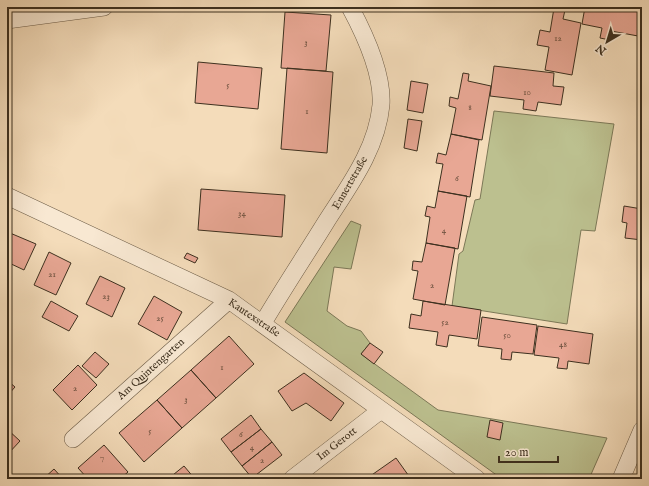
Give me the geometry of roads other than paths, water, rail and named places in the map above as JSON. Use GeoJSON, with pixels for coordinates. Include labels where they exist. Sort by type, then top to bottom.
{"type":"FeatureCollection","features":[{"type":"Feature","properties":{"kind":"street"},"geometry":{"type":"LineString","coordinates":[[7,20],[104,7]]}},
{"type":"Feature","properties":{"kind":"street","name":"Ennertstraße"},"geometry":{"type":"LineString","coordinates":[[263,323],[361,166],[376,131],[381,104],[378,77],[362,30],[350,7]]}},
{"type":"Feature","properties":{"kind":"street","name":"Kautexstraße"},"geometry":{"type":"LineString","coordinates":[[7,196],[229,300],[263,323],[477,479]]}},
{"type":"Feature","properties":{"kind":"street","name":"Am Quintengarten"},"geometry":{"type":"LineString","coordinates":[[73,439],[229,300]]}},
{"type":"Feature","properties":{"kind":"street","name":"Im Gerott"},"geometry":{"type":"LineString","coordinates":[[292,479],[381,410]]}},
{"type":"Feature","properties":{"kind":"street"},"geometry":{"type":"LineString","coordinates":[[621,479],[642,430]]}}]}
